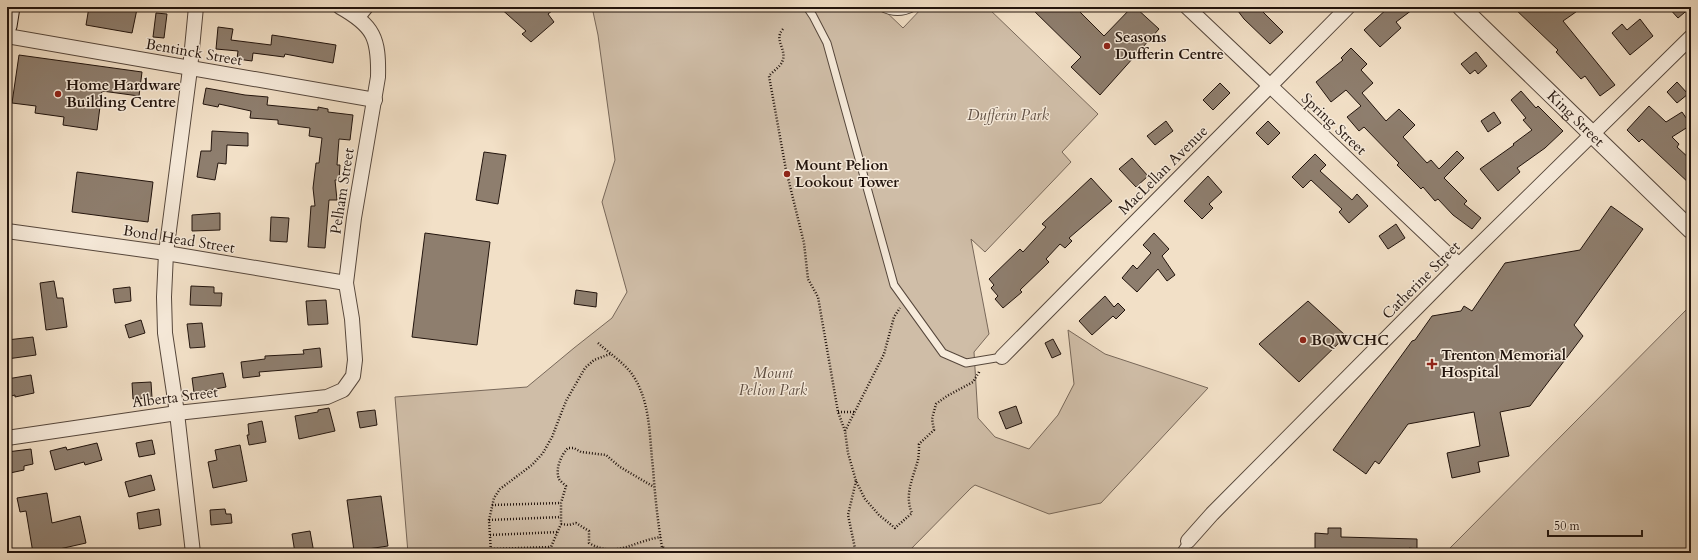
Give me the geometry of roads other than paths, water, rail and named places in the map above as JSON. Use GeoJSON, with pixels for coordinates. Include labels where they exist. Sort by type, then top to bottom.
{"type":"FeatureCollection","features":[{"type":"Feature","properties":{"kind":"main road"},"geometry":{"type":"LineString","coordinates":[[7,26],[10,7]]}},
{"type":"Feature","properties":{"kind":"street"},"geometry":{"type":"LineString","coordinates":[[193,553],[177,413],[165,333],[164,297],[166,253],[190,69],[196,7]]}},
{"type":"Feature","properties":{"kind":"street"},"geometry":{"type":"LineString","coordinates":[[340,7],[362,12]]}},
{"type":"Feature","properties":{"kind":"street","name":"Spring Street"},"geometry":{"type":"LineString","coordinates":[[1186,7],[1459,266]]}},
{"type":"Feature","properties":{"kind":"street","name":"MacLellan Avenue"},"geometry":{"type":"LineString","coordinates":[[1002,357],[1348,7]]}},
{"type":"Feature","properties":{"kind":"street","name":"King Street"},"geometry":{"type":"LineString","coordinates":[[1461,7],[1691,230]]}},
{"type":"Feature","properties":{"kind":"street","name":"Pelham Street"},"geometry":{"type":"LineString","coordinates":[[345,387],[353,376],[355,360],[346,283],[354,218],[375,100],[379,56],[376,41],[367,26],[362,12]]}},
{"type":"Feature","properties":{"kind":"street","name":"Bentinck Street"},"geometry":{"type":"LineString","coordinates":[[7,36],[375,100]]}},
{"type":"Feature","properties":{"kind":"street","name":"Catherine Street"},"geometry":{"type":"LineString","coordinates":[[1188,541],[1218,508],[1459,266],[1691,37]]}},
{"type":"Feature","properties":{"kind":"street","name":"Bond Head Street"},"geometry":{"type":"LineString","coordinates":[[7,231],[166,253],[346,283]]}},
{"type":"Feature","properties":{"kind":"street","name":"Alberta Street"},"geometry":{"type":"LineString","coordinates":[[7,438],[177,413],[327,397],[343,390],[345,387]]}},
{"type":"Feature","properties":{"kind":"lane"},"geometry":{"type":"LineString","coordinates":[[807,7],[814,16],[827,43],[894,285],[943,353],[966,363],[1002,357]]}},
{"type":"Feature","properties":{"kind":"lane"},"geometry":{"type":"LineString","coordinates":[[881,7],[896,12],[904,12],[914,7]]}},
{"type":"Feature","properties":{"kind":"lane","name":"Catherine Street"},"geometry":{"type":"LineString","coordinates":[[1180,553],[1188,541]]}},
{"type":"Feature","properties":{"kind":"place","name":"Seasons Dufferin Centre"},"geometry":{"type":"Point","coordinates":[1107,46]}},
{"type":"Feature","properties":{"kind":"place","name":"Home Hardware Building Centre"},"geometry":{"type":"Point","coordinates":[58,94]}},
{"type":"Feature","properties":{"kind":"place","name":"Mount Pelion Lookout Tower"},"geometry":{"type":"Point","coordinates":[787,174]}},
{"type":"Feature","properties":{"kind":"place","name":"BQWCHC"},"geometry":{"type":"Point","coordinates":[1303,340]}},
{"type":"Feature","properties":{"kind":"place","name":"Trenton Memorial Hospital"},"geometry":{"type":"Point","coordinates":[1432,364]}},
{"type":"Feature","properties":{"kind":"park label","name":"Dufferin Park"},"geometry":{"type":"Point","coordinates":[1008,115]}},
{"type":"Feature","properties":{"kind":"park label","name":"Mount Pelion Park"},"geometry":{"type":"Point","coordinates":[773,382]}}]}
